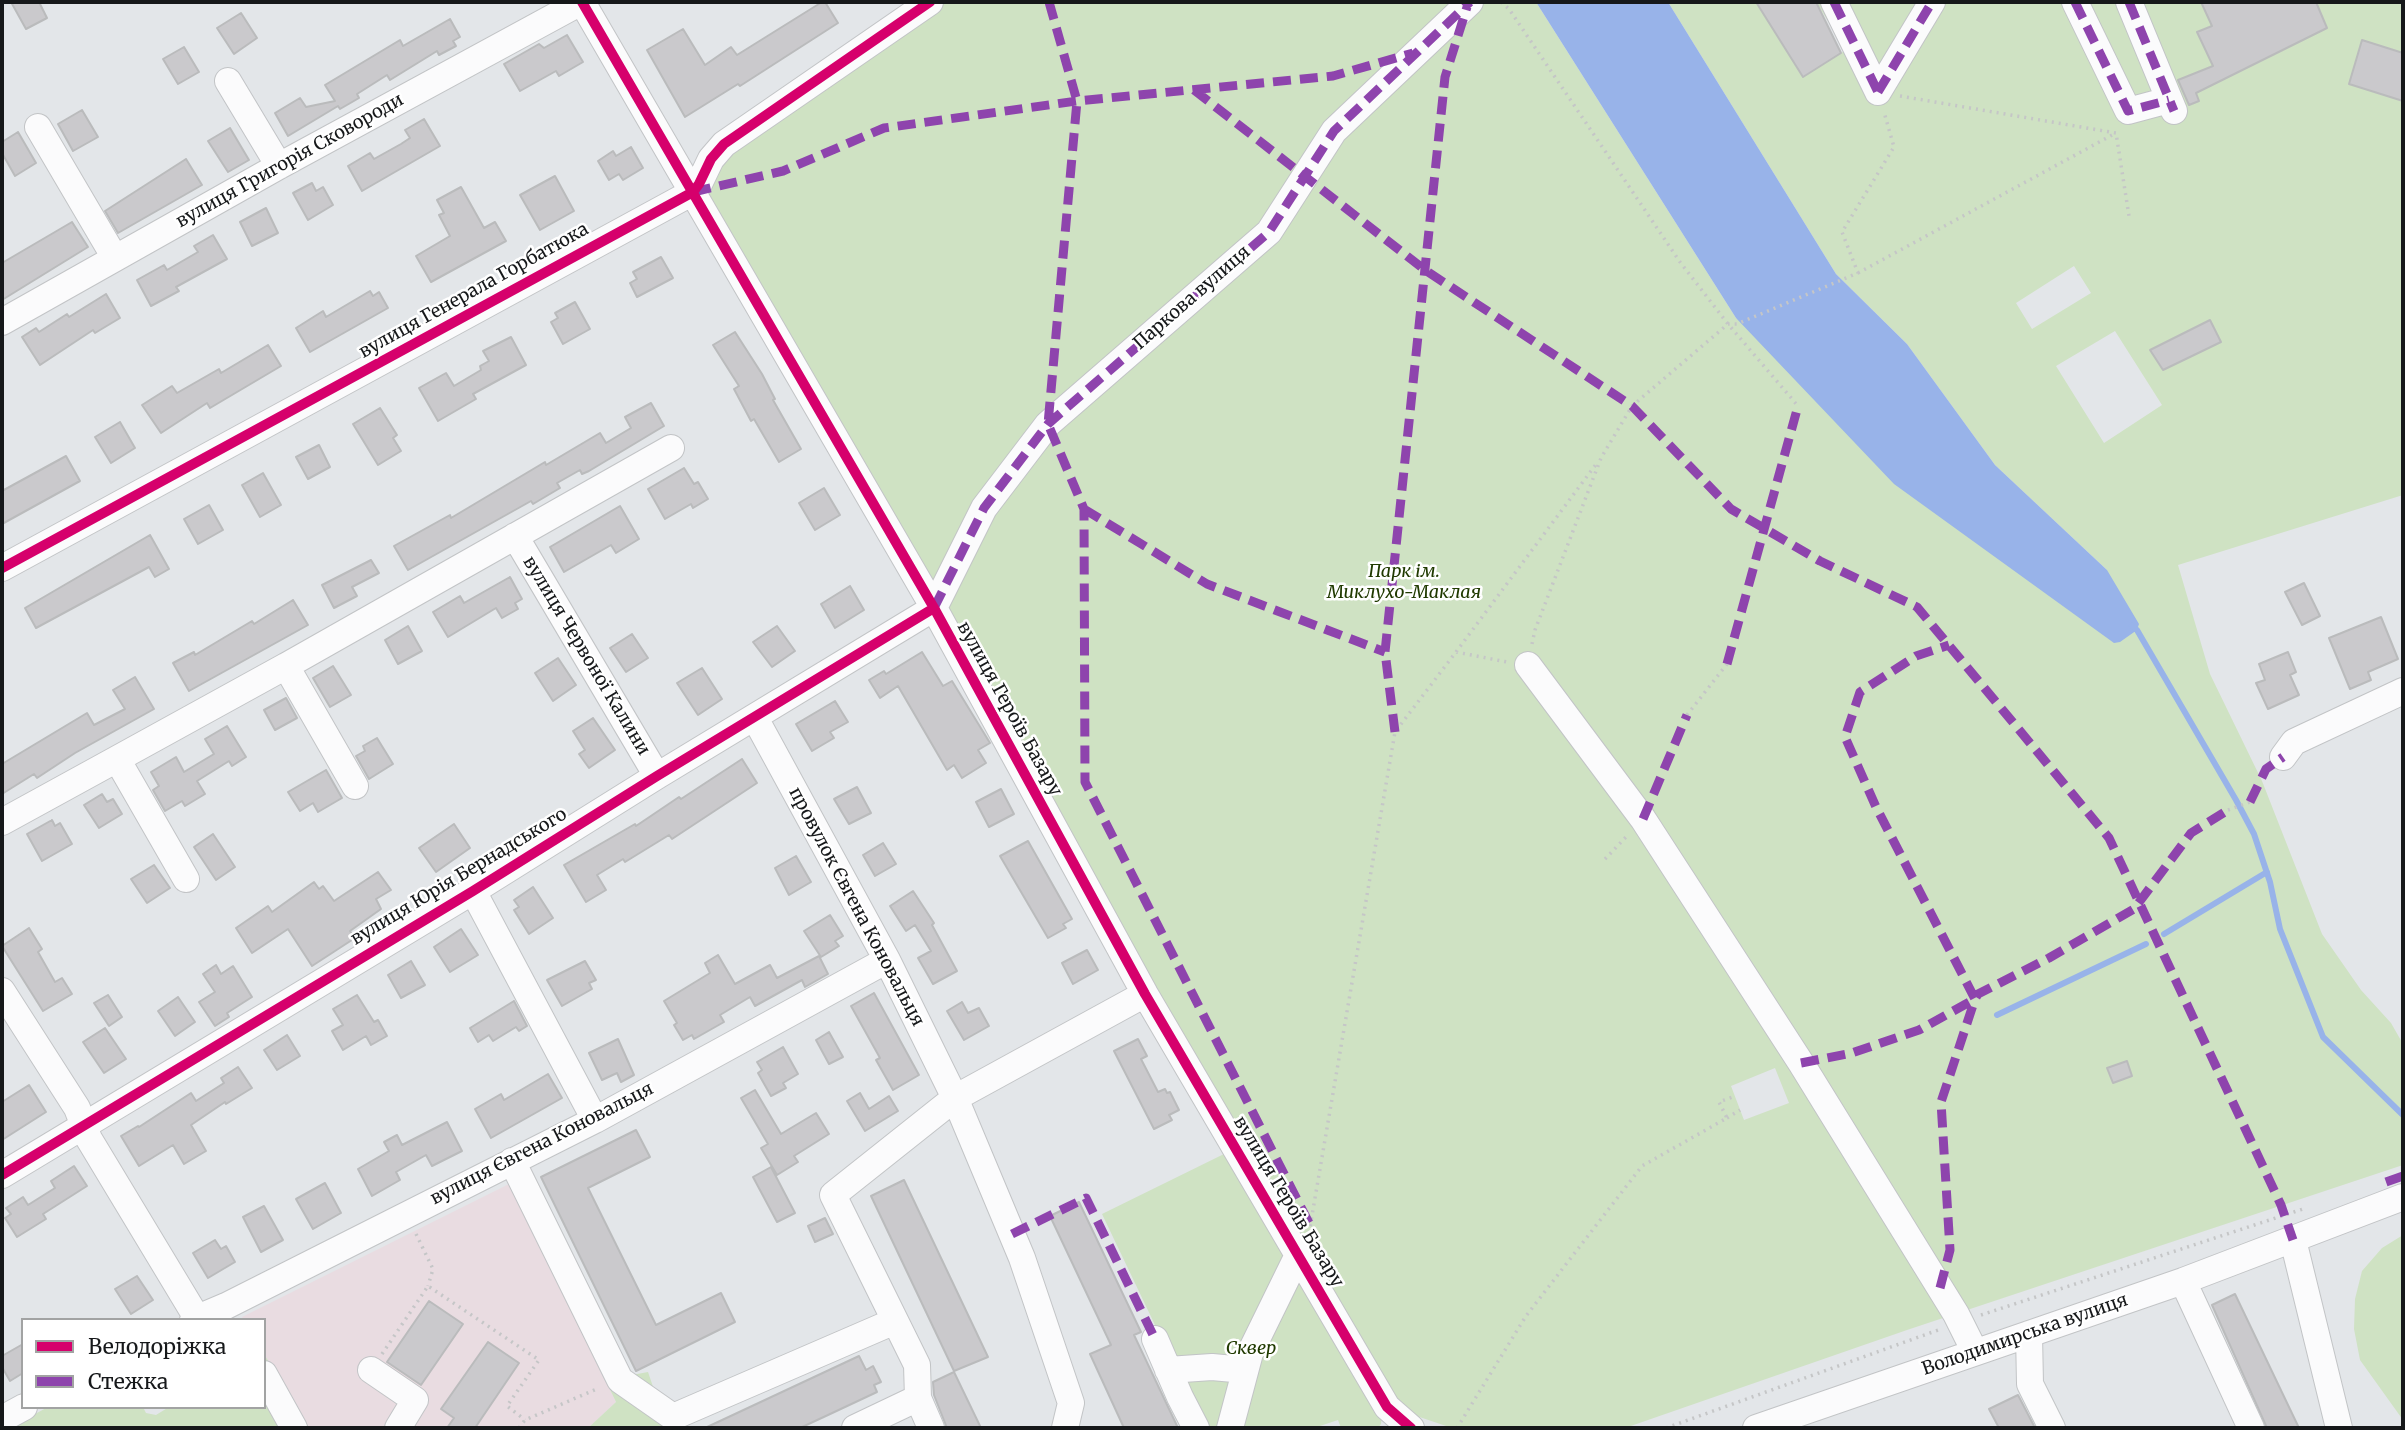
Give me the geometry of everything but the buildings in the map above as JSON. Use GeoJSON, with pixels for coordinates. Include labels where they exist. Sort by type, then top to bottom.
{"type":"FeatureCollection","features":[{"type":"Feature","properties":{"kind":"street","name":"вулиця Григорія Сковороди"},"geometry":{"type":"LineString","coordinates":[[2,323],[279,166],[581,2]]}},
{"type":"Feature","properties":{"kind":"street","name":"вулиця Героїв Базару"},"geometry":{"type":"LineString","coordinates":[[581,2],[934,608],[1145,994],[1387,1407],[1411,1428]]}},
{"type":"Feature","properties":{"kind":"street"},"geometry":{"type":"LineString","coordinates":[[693,192],[711,159],[730,139],[930,2]]}},
{"type":"Feature","properties":{"kind":"street","name":"Паркова вулиця"},"geometry":{"type":"LineString","coordinates":[[934,608],[984,508],[1048,424],[1269,232],[1334,131],[1470,2]]}},
{"type":"Feature","properties":{"kind":"street"},"geometry":{"type":"LineString","coordinates":[[1834,2],[1878,92]]}},
{"type":"Feature","properties":{"kind":"street"},"geometry":{"type":"LineString","coordinates":[[1878,92],[1932,2]]}},
{"type":"Feature","properties":{"kind":"street"},"geometry":{"type":"LineString","coordinates":[[2075,2],[2122,122],[2172,106],[2129,2]]}},
{"type":"Feature","properties":{"kind":"street"},"geometry":{"type":"LineString","coordinates":[[228,81],[279,166]]}},
{"type":"Feature","properties":{"kind":"street"},"geometry":{"type":"LineString","coordinates":[[38,127],[115,258]]}},
{"type":"Feature","properties":{"kind":"street","name":"вулиця Генерала Горбатюка"},"geometry":{"type":"LineString","coordinates":[[2,568],[693,192]]}},
{"type":"Feature","properties":{"kind":"street","name":"вулиця Червоної Калини"},"geometry":{"type":"LineString","coordinates":[[2,822],[286,666],[671,448]]}},
{"type":"Feature","properties":{"kind":"street","name":"вулиця Червоної Калини"},"geometry":{"type":"LineString","coordinates":[[515,536],[657,776]]}},
{"type":"Feature","properties":{"kind":"street","name":"вулиця Юрія Бернадського"},"geometry":{"type":"LineString","coordinates":[[2,1175],[934,608]]}},
{"type":"Feature","properties":{"kind":"street"},"geometry":{"type":"LineString","coordinates":[[1528,665],[1643,820],[1801,1063],[1960,1322],[1975,1352]]}},
{"type":"Feature","properties":{"kind":"street"},"geometry":{"type":"LineString","coordinates":[[286,666],[355,786]]}},
{"type":"Feature","properties":{"kind":"street"},"geometry":{"type":"LineString","coordinates":[[2283,757],[2294,742],[2403,691]]}},
{"type":"Feature","properties":{"kind":"street","name":"провулок Євгена Коновальця"},"geometry":{"type":"LineString","coordinates":[[755,718],[887,960],[955,1098],[1022,1258],[1071,1403],[1065,1428]]}},
{"type":"Feature","properties":{"kind":"street"},"geometry":{"type":"LineString","coordinates":[[117,759],[186,878]]}},
{"type":"Feature","properties":{"kind":"street"},"geometry":{"type":"LineString","coordinates":[[472,891],[595,1119]]}},
{"type":"Feature","properties":{"kind":"street","name":"вулиця Євгена Коновальця"},"geometry":{"type":"LineString","coordinates":[[201,1318],[230,1313],[405,1214],[595,1119],[887,960]]}},
{"type":"Feature","properties":{"kind":"street"},"geometry":{"type":"LineString","coordinates":[[2,991],[77,1108],[89,1139],[194,1318]]}},
{"type":"Feature","properties":{"kind":"street"},"geometry":{"type":"LineString","coordinates":[[931,1428],[918,1398],[917,1365],[833,1195],[955,1098],[1145,994]]}},
{"type":"Feature","properties":{"kind":"street"},"geometry":{"type":"LineString","coordinates":[[512,1161],[620,1380],[675,1422],[895,1321]]}},
{"type":"Feature","properties":{"kind":"street","name":"Володимирська вулиця"},"geometry":{"type":"LineString","coordinates":[[1756,1428],[2183,1281],[2403,1197]]}},
{"type":"Feature","properties":{"kind":"street"},"geometry":{"type":"LineString","coordinates":[[2293,1240],[2339,1428]]}},
{"type":"Feature","properties":{"kind":"street"},"geometry":{"type":"LineString","coordinates":[[1230,1428],[1250,1353],[1299,1254]]}},
{"type":"Feature","properties":{"kind":"street"},"geometry":{"type":"LineString","coordinates":[[2183,1281],[2251,1428]]}},
{"type":"Feature","properties":{"kind":"street"},"geometry":{"type":"LineString","coordinates":[[2029,1334],[2030,1384],[2052,1428]]}},
{"type":"Feature","properties":{"kind":"street"},"geometry":{"type":"LineString","coordinates":[[1155,1339],[1196,1428]]}},
{"type":"Feature","properties":{"kind":"street"},"geometry":{"type":"LineString","coordinates":[[1168,1370],[1212,1367],[1245,1370]]}},
{"type":"Feature","properties":{"kind":"street"},"geometry":{"type":"LineString","coordinates":[[372,1370],[415,1400],[397,1428]]}},
{"type":"Feature","properties":{"kind":"street"},"geometry":{"type":"LineString","coordinates":[[266,1378],[294,1428]]}},
{"type":"Feature","properties":{"kind":"street"},"geometry":{"type":"LineString","coordinates":[[855,1428],[918,1398]]}},
{"type":"Feature","properties":{"kind":"street"},"geometry":{"type":"LineString","coordinates":[[2,1419],[21,1409]]}},
{"type":"Feature","properties":{"kind":"path"},"geometry":{"type":"LineString","coordinates":[[1501,2],[1509,9],[1680,262],[1728,324],[1798,406]]}},
{"type":"Feature","properties":{"kind":"path"},"geometry":{"type":"LineString","coordinates":[[1858,273],[1842,232],[1894,147],[1878,92],[2122,122]]}},
{"type":"Feature","properties":{"kind":"path"},"geometry":{"type":"LineString","coordinates":[[2122,122],[2129,216]]}},
{"type":"Feature","properties":{"kind":"path"},"geometry":{"type":"LineString","coordinates":[[1299,1254],[1312,1228],[1395,732],[1601,458],[1632,406],[1728,324],[1737,324],[1858,273],[2122,122]]}},
{"type":"Feature","properties":{"kind":"path"},"geometry":{"type":"LineString","coordinates":[[1535,630],[1601,458]]}},
{"type":"Feature","properties":{"kind":"path"},"geometry":{"type":"LineString","coordinates":[[1456,652],[1528,665]]}},
{"type":"Feature","properties":{"kind":"path"},"geometry":{"type":"LineString","coordinates":[[1687,715],[1727,664]]}},
{"type":"Feature","properties":{"kind":"path"},"geometry":{"type":"LineString","coordinates":[[2228,810],[2250,802]]}},
{"type":"Feature","properties":{"kind":"path"},"geometry":{"type":"LineString","coordinates":[[1605,859],[1643,820]]}},
{"type":"Feature","properties":{"kind":"path"},"geometry":{"type":"LineString","coordinates":[[1727,1118],[1719,1102],[1735,1096]]}},
{"type":"Feature","properties":{"kind":"path"},"geometry":{"type":"LineString","coordinates":[[1457,1428],[1527,1316],[1642,1166],[1740,1110]]}},
{"type":"Feature","properties":{"kind":"path"},"geometry":{"type":"LineString","coordinates":[[1666,1428],[1960,1322],[2309,1207]]}},
{"type":"Feature","properties":{"kind":"path"},"geometry":{"type":"LineString","coordinates":[[372,1370],[428,1286],[433,1269],[405,1214]]}},
{"type":"Feature","properties":{"kind":"path"},"geometry":{"type":"LineString","coordinates":[[428,1286],[539,1360],[507,1406],[525,1420]]}},
{"type":"Feature","properties":{"kind":"path"},"geometry":{"type":"LineString","coordinates":[[519,1428],[525,1420],[620,1380]]}},
{"type":"Feature","properties":{"kind":"shaded area"},"geometry":{"type":"Polygon","coordinates":[[[511,1183],[616,1402],[588,1428],[309,1428],[266,1357],[266,1318],[242,1317],[511,1183]]]}},
{"type":"Feature","properties":{"kind":"green space","name":"Парк ім. Миклухо-Маклая"},"geometry":{"type":"Polygon","coordinates":[[[930,2],[1536,2],[1736,318],[2107,570],[1995,465],[1907,344],[1836,274],[1668,2],[1756,2],[1803,77],[1846,50],[1816,2],[2403,2],[2403,495],[2178,565],[2210,674],[2262,781],[2322,934],[2361,990],[2391,1023],[2403,1044],[2403,1165],[1907,1330],[1625,1428],[1452,1428],[1387,1406],[697,188],[706,167],[930,2]],[[2074,266],[2016,303],[2032,329],[2091,293],[2074,266]],[[2115,331],[2056,366],[2104,443],[2162,405],[2115,331]],[[1775,1068],[1731,1086],[1744,1120],[1789,1103],[1775,1068]]]}},
{"type":"Feature","properties":{"kind":"green space","name":"Сквер"},"geometry":{"type":"Polygon","coordinates":[[[1226,1153],[1382,1414],[1378,1428],[1341,1428],[1338,1420],[1314,1428],[1200,1428],[1102,1214],[1226,1153]]]}},
{"type":"Feature","properties":{"kind":"green space"},"geometry":{"type":"Polygon","coordinates":[[[511,1183],[632,1375],[648,1372],[667,1428],[588,1428],[616,1402],[511,1183]]]}},
{"type":"Feature","properties":{"kind":"green space"},"geometry":{"type":"Polygon","coordinates":[[[2403,1235],[2403,1420],[2360,1360],[2354,1329],[2355,1299],[2362,1271],[2382,1248],[2403,1235]]]}},
{"type":"Feature","properties":{"kind":"green space"},"geometry":{"type":"Polygon","coordinates":[[[266,1357],[309,1428],[9,1428],[44,1409],[144,1409],[146,1413],[156,1415],[166,1409],[266,1409],[266,1357]]]}},
{"type":"Feature","properties":{"kind":"water"},"geometry":{"type":"Polygon","coordinates":[[[1536,2],[1668,2],[1836,274],[1907,344],[1995,465],[2107,570],[2139,624],[2137,630],[2114,643],[1894,484],[1736,318],[1536,2]]]}},
{"type":"Feature","properties":{"kind":"waterway"},"geometry":{"type":"LineString","coordinates":[[2132,626],[2137,630],[2254,834],[2270,882],[2280,929],[2323,1037],[2403,1115]]}},
{"type":"Feature","properties":{"kind":"waterway"},"geometry":{"type":"LineString","coordinates":[[2164,934],[2267,872]]}},
{"type":"Feature","properties":{"kind":"waterway"},"geometry":{"type":"LineString","coordinates":[[1997,1015],[2146,944]]}},
{"type":"Feature","properties":{"kind":"marked path"},"geometry":{"type":"LineString","coordinates":[[1049,2],[1077,101],[1048,424],[1084,509],[1085,782],[1312,1229]]}},
{"type":"Feature","properties":{"kind":"marked path"},"geometry":{"type":"LineString","coordinates":[[934,608],[984,508],[1048,424],[1269,232],[1334,131],[1470,2]]}},
{"type":"Feature","properties":{"kind":"marked path"},"geometry":{"type":"LineString","coordinates":[[1834,2],[1878,92]]}},
{"type":"Feature","properties":{"kind":"marked path"},"geometry":{"type":"LineString","coordinates":[[1878,92],[1932,2]]}},
{"type":"Feature","properties":{"kind":"marked path"},"geometry":{"type":"LineString","coordinates":[[2075,2],[2128,111],[2169,100]]}},
{"type":"Feature","properties":{"kind":"marked path"},"geometry":{"type":"LineString","coordinates":[[2129,2],[2174,111]]}},
{"type":"Feature","properties":{"kind":"marked path"},"geometry":{"type":"LineString","coordinates":[[1395,732],[1385,652],[1445,77],[1467,7]]}},
{"type":"Feature","properties":{"kind":"marked path"},"geometry":{"type":"LineString","coordinates":[[693,192],[783,171],[884,128],[1077,101],[1333,76],[1413,53]]}},
{"type":"Feature","properties":{"kind":"marked path"},"geometry":{"type":"LineString","coordinates":[[1194,90],[1425,270],[1632,406],[1731,509],[1820,561],[1917,607],[2109,838],[2281,1205],[2293,1240]]}},
{"type":"Feature","properties":{"kind":"marked path"},"geometry":{"type":"LineString","coordinates":[[1727,664],[1798,406]]}},
{"type":"Feature","properties":{"kind":"marked path"},"geometry":{"type":"LineString","coordinates":[[1084,509],[1207,584],[1385,652]]}},
{"type":"Feature","properties":{"kind":"marked path"},"geometry":{"type":"LineString","coordinates":[[1940,1288],[1950,1250],[1941,1102],[1975,999],[1876,807],[1845,737],[1860,692],[1916,656],[1949,645]]}},
{"type":"Feature","properties":{"kind":"marked path"},"geometry":{"type":"LineString","coordinates":[[1643,819],[1687,715]]}},
{"type":"Feature","properties":{"kind":"marked path"},"geometry":{"type":"LineString","coordinates":[[2250,802],[2266,769],[2283,757]]}},
{"type":"Feature","properties":{"kind":"marked path"},"geometry":{"type":"LineString","coordinates":[[1801,1063],[1852,1053],[1919,1030],[1975,999],[1978,994],[2049,958],[2134,909],[2191,833],[2228,810]]}},
{"type":"Feature","properties":{"kind":"marked path"},"geometry":{"type":"LineString","coordinates":[[2386,1182],[2403,1176]]}},
{"type":"Feature","properties":{"kind":"marked path"},"geometry":{"type":"LineString","coordinates":[[1012,1234],[1086,1198],[1155,1339]]}},
{"type":"Feature","properties":{"kind":"cycle path"},"geometry":{"type":"LineString","coordinates":[[582,2],[934,608],[1145,994],[1387,1407],[1411,1428]]}},
{"type":"Feature","properties":{"kind":"cycle path"},"geometry":{"type":"LineString","coordinates":[[2,568],[693,192],[711,159],[724,144],[930,2]]}},
{"type":"Feature","properties":{"kind":"cycle path"},"geometry":{"type":"LineString","coordinates":[[2,1175],[473,891],[934,608]]}}]}
